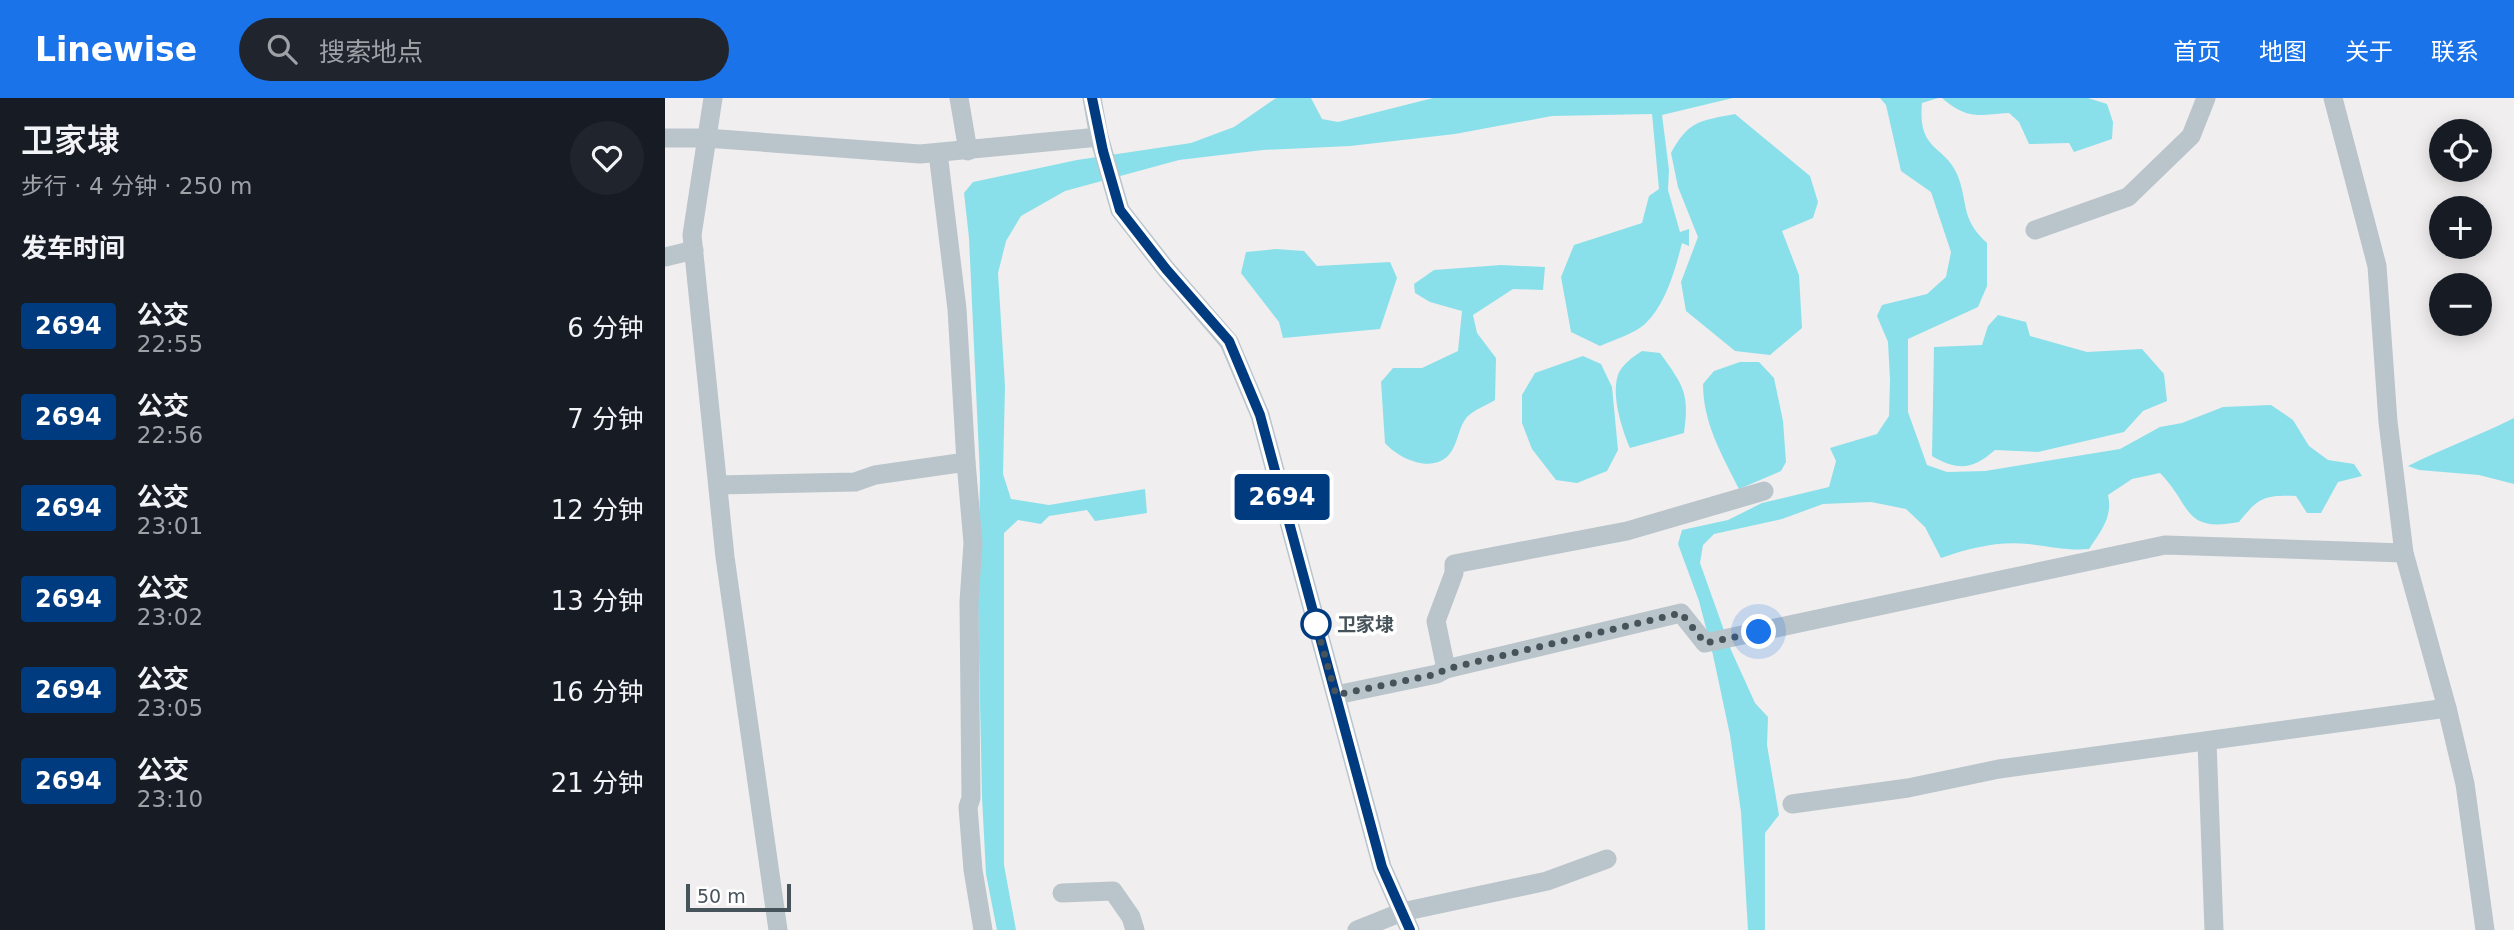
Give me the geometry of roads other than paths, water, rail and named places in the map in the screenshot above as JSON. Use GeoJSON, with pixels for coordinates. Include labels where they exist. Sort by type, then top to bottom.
{"type":"FeatureCollection","features":[{"type":"Feature","properties":{"kind":"street"},"geometry":{"type":"LineString","coordinates":[[713,98],[692,235],[725,557],[778,930]]}},
{"type":"Feature","properties":{"kind":"street"},"geometry":{"type":"LineString","coordinates":[[959,98],[968,151]]}},
{"type":"Feature","properties":{"kind":"street"},"geometry":{"type":"LineString","coordinates":[[1092,98],[1101,144],[1120,210],[1166,269],[1229,341],[1260,415],[1382,867],[1410,930]]}},
{"type":"Feature","properties":{"kind":"street"},"geometry":{"type":"LineString","coordinates":[[2035,230],[2128,197],[2191,136],[2206,98]]}},
{"type":"Feature","properties":{"kind":"street"},"geometry":{"type":"LineString","coordinates":[[2333,98],[2377,266],[2388,422],[2404,553],[2465,784],[2484,930]]}},
{"type":"Feature","properties":{"kind":"street"},"geometry":{"type":"LineString","coordinates":[[665,138],[706,138],[920,154],[1101,144]]}},
{"type":"Feature","properties":{"kind":"street"},"geometry":{"type":"LineString","coordinates":[[938,153],[957,309],[973,543],[969,602],[971,798],[968,807],[973,870],[983,930]]}},
{"type":"Feature","properties":{"kind":"street"},"geometry":{"type":"LineString","coordinates":[[665,257],[694,250]]}},
{"type":"Feature","properties":{"kind":"street"},"geometry":{"type":"LineString","coordinates":[[718,485],[855,482],[875,475],[966,462]]}},
{"type":"Feature","properties":{"kind":"street"},"geometry":{"type":"LineString","coordinates":[[1446,669],[1436,621],[1454,573],[1454,564],[1627,531],[1764,491]]}},
{"type":"Feature","properties":{"kind":"street"},"geometry":{"type":"LineString","coordinates":[[1336,695],[1437,674],[1446,669],[1681,613],[1705,643],[2165,545],[2404,553]]}},
{"type":"Feature","properties":{"kind":"street"},"geometry":{"type":"LineString","coordinates":[[1792,804],[1908,788],[1999,769],[2447,708]]}},
{"type":"Feature","properties":{"kind":"street"},"geometry":{"type":"LineString","coordinates":[[2207,742],[2214,930]]}},
{"type":"Feature","properties":{"kind":"street"},"geometry":{"type":"LineString","coordinates":[[1357,930],[1402,912],[1547,881],[1607,859]]}},
{"type":"Feature","properties":{"kind":"street"},"geometry":{"type":"LineString","coordinates":[[1062,893],[1113,891],[1131,917],[1135,930]]}},
{"type":"Feature","properties":{"kind":"water"},"geometry":{"type":"Polygon","coordinates":[[[1276,98],[1311,98],[1322,119],[1338,122],[1433,98],[1733,98],[1662,115],[1669,170],[1668,190],[1680,232],[1689,229],[1689,246],[1682,243],[1669,286],[1659,307],[1645,324],[1600,346],[1571,332],[1561,277],[1574,245],[1642,223],[1649,196],[1659,189],[1652,114],[1552,116],[1455,134],[1179,160],[1065,191],[1021,216],[1006,241],[998,273],[1005,386],[1003,474],[1011,499],[1049,505],[1145,489],[1147,513],[1095,521],[1087,510],[1049,516],[1041,524],[1018,520],[1004,533],[1004,865],[1016,930],[997,930],[986,874],[982,797],[978,605],[980,476],[969,238],[964,193],[973,182],[1077,160],[1191,143],[1234,127],[1276,98]]]}},
{"type":"Feature","properties":{"kind":"water"},"geometry":{"type":"Polygon","coordinates":[[[1880,98],[1938,98],[1922,103],[1924,131],[1928,140],[1954,168],[1973,227],[1987,243],[1987,286],[1978,307],[1908,339],[1908,412],[1927,465],[1947,472],[1985,471],[2120,449],[2160,427],[2182,423],[2223,407],[2271,405],[2293,420],[2309,446],[2328,460],[2354,464],[2362,476],[2338,482],[2321,513],[2307,513],[2296,496],[2276,496],[2257,503],[2239,522],[2221,524],[2197,520],[2160,473],[2132,479],[2108,495],[2107,517],[2089,549],[1995,544],[1941,558],[1925,527],[1906,509],[1871,502],[1823,504],[1782,519],[1714,534],[1703,545],[1700,563],[1731,650],[1755,703],[1768,717],[1767,745],[1779,815],[1765,833],[1765,930],[1748,930],[1741,812],[1730,735],[1699,601],[1678,544],[1682,530],[1728,520],[1762,503],[1829,487],[1836,461],[1830,448],[1877,434],[1889,416],[1888,342],[1877,316],[1882,305],[1927,294],[1946,277],[1951,252],[1931,192],[1901,171],[1886,105],[1880,98]]]}},
{"type":"Feature","properties":{"kind":"water"},"geometry":{"type":"Polygon","coordinates":[[[1942,98],[2088,98],[2107,104],[2113,122],[2112,139],[2074,152],[2069,143],[2029,144],[2019,122],[2009,113],[1966,113],[1942,98]]]}},
{"type":"Feature","properties":{"kind":"water"},"geometry":{"type":"Polygon","coordinates":[[[1735,114],[1810,176],[1818,202],[1813,218],[1782,231],[1799,275],[1802,328],[1770,355],[1735,351],[1686,311],[1681,282],[1698,237],[1678,187],[1671,153],[1690,128],[1713,118],[1735,114]]]}},
{"type":"Feature","properties":{"kind":"water"},"geometry":{"type":"Polygon","coordinates":[[[1276,249],[1304,251],[1317,266],[1390,262],[1397,278],[1380,329],[1283,338],[1279,322],[1241,273],[1246,252],[1276,249]]]}},
{"type":"Feature","properties":{"kind":"water"},"geometry":{"type":"Polygon","coordinates":[[[1501,265],[1545,267],[1543,290],[1513,289],[1473,315],[1477,333],[1496,358],[1495,400],[1467,417],[1451,452],[1444,459],[1427,464],[1399,455],[1385,443],[1381,382],[1393,368],[1422,368],[1458,351],[1462,311],[1430,302],[1415,293],[1414,284],[1434,270],[1501,265]]]}},
{"type":"Feature","properties":{"kind":"water"},"geometry":{"type":"Polygon","coordinates":[[[1998,315],[2026,322],[2030,336],[2087,352],[2142,349],[2164,374],[2167,401],[2143,411],[2124,432],[2038,452],[1995,450],[1972,465],[1957,466],[1941,461],[1932,456],[1934,347],[1982,345],[1988,326],[1998,315]]]}},
{"type":"Feature","properties":{"kind":"water"},"geometry":{"type":"Polygon","coordinates":[[[1642,351],[1660,353],[1674,373],[1683,390],[1686,419],[1684,433],[1630,448],[1618,412],[1616,383],[1622,367],[1642,351]]]}},
{"type":"Feature","properties":{"kind":"water"},"geometry":{"type":"Polygon","coordinates":[[[1583,356],[1601,364],[1612,387],[1618,450],[1607,471],[1577,483],[1556,480],[1532,449],[1522,423],[1522,395],[1535,373],[1583,356]]]}},
{"type":"Feature","properties":{"kind":"water"},"geometry":{"type":"Polygon","coordinates":[[[1740,362],[1759,362],[1774,378],[1783,421],[1786,462],[1781,471],[1739,489],[1710,425],[1703,384],[1714,371],[1740,362]]]}},
{"type":"Feature","properties":{"kind":"water"},"geometry":{"type":"Polygon","coordinates":[[[2514,418],[2514,484],[2479,475],[2419,470],[2408,466],[2488,431],[2514,418]]]}},
{"type":"Feature","properties":{"kind":"place","name":"卫家埭"},"geometry":{"type":"Point","coordinates":[1316,624]}}]}
